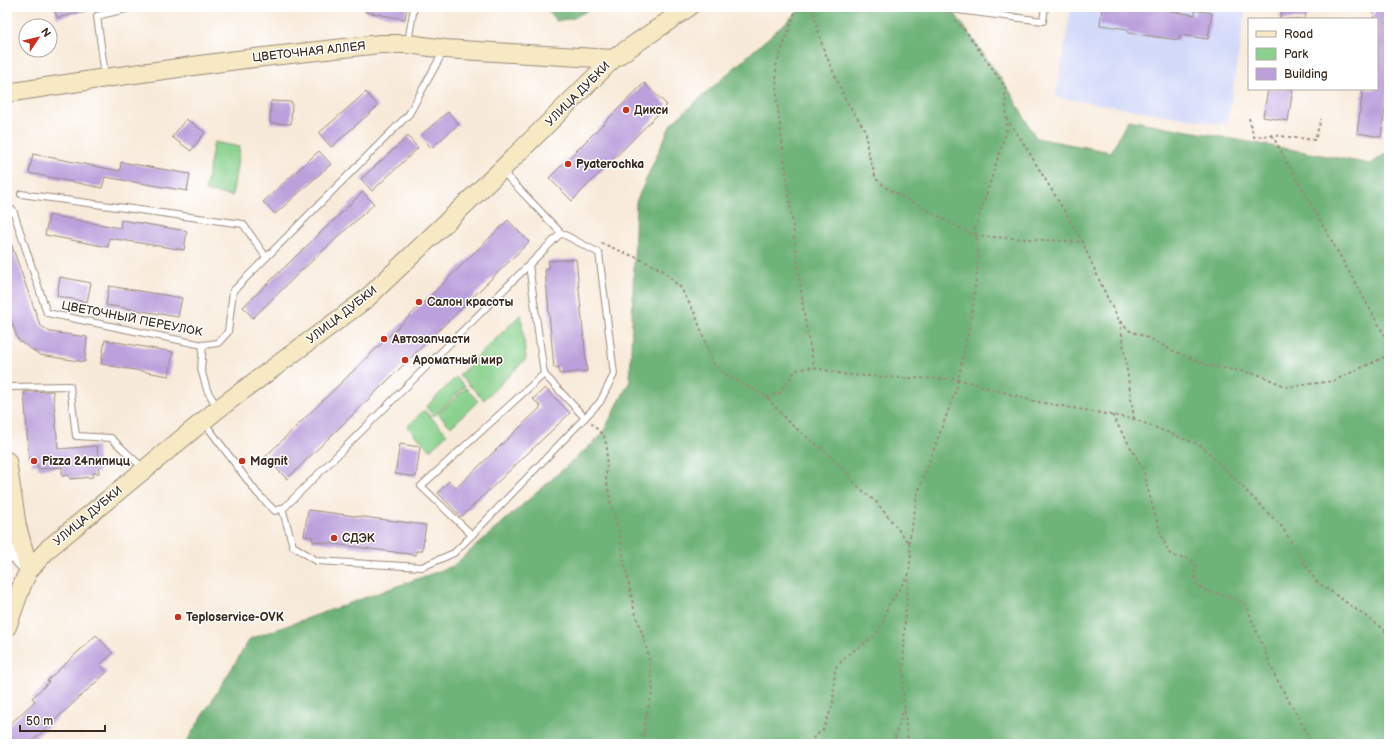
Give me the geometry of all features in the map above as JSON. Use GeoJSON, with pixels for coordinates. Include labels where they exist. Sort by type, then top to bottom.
{"type":"FeatureCollection","features":[{"type":"Feature","properties":{"kind":"street","name":"УЛИЦА ДУБКИ"},"geometry":{"type":"LineString","coordinates":[[7,627],[29,570],[49,548],[218,409],[366,299],[501,170],[613,59],[689,7]]}},
{"type":"Feature","properties":{"kind":"street","name":"ЦВЕТОЧНАЯ АЛЛЕЯ"},"geometry":{"type":"LineString","coordinates":[[7,93],[276,55],[380,44],[408,44],[445,49],[613,59]]}},
{"type":"Feature","properties":{"kind":"street"},"geometry":{"type":"LineString","coordinates":[[7,461],[11,505],[29,570]]}},
{"type":"Feature","properties":{"kind":"street"},"geometry":{"type":"LineString","coordinates":[[7,548],[29,570]]}},
{"type":"Feature","properties":{"kind":"lane"},"geometry":{"type":"LineString","coordinates":[[105,78],[97,16],[134,7]]}},
{"type":"Feature","properties":{"kind":"lane"},"geometry":{"type":"LineString","coordinates":[[408,44],[414,7]]}},
{"type":"Feature","properties":{"kind":"lane"},"geometry":{"type":"LineString","coordinates":[[935,7],[1043,21],[1045,7]]}},
{"type":"Feature","properties":{"kind":"lane","name":"ЦВЕТОЧНЫЙ ПЕРЕУЛОК"},"geometry":{"type":"LineString","coordinates":[[13,210],[47,313],[202,345],[218,343],[228,332],[233,291],[409,114],[445,49]]}},
{"type":"Feature","properties":{"kind":"lane"},"geometry":{"type":"LineString","coordinates":[[282,508],[293,546],[318,561],[422,567],[454,552],[600,402],[614,374],[599,253],[561,233],[501,170]]}},
{"type":"Feature","properties":{"kind":"lane"},"geometry":{"type":"LineString","coordinates":[[21,194],[243,224],[266,257]]}},
{"type":"Feature","properties":{"kind":"lane"},"geometry":{"type":"LineString","coordinates":[[203,421],[257,493],[275,511],[285,507],[561,233]]}},
{"type":"Feature","properties":{"kind":"lane"},"geometry":{"type":"LineString","coordinates":[[529,265],[544,374],[586,418]]}},
{"type":"Feature","properties":{"kind":"lane"},"geometry":{"type":"LineString","coordinates":[[202,345],[201,369],[207,390],[218,409]]}},
{"type":"Feature","properties":{"kind":"lane"},"geometry":{"type":"LineString","coordinates":[[472,535],[421,486],[544,374]]}},
{"type":"Feature","properties":{"kind":"lane"},"geometry":{"type":"LineString","coordinates":[[7,387],[70,386],[76,436],[111,438],[144,469]]}},
{"type":"Feature","properties":{"kind":"path"},"geometry":{"type":"LineString","coordinates":[[797,7],[776,66],[777,102],[805,320],[814,367]]}},
{"type":"Feature","properties":{"kind":"path"},"geometry":{"type":"LineString","coordinates":[[812,7],[822,44],[838,83],[846,101],[866,131],[867,149],[876,179],[888,189],[976,236],[1082,242]]}},
{"type":"Feature","properties":{"kind":"path"},"geometry":{"type":"LineString","coordinates":[[908,744],[903,690],[905,617],[911,555],[909,543],[918,492],[957,387],[971,319],[979,254],[975,230],[1007,130],[1005,88],[968,34],[944,8]]}},
{"type":"Feature","properties":{"kind":"path"},"geometry":{"type":"LineString","coordinates":[[1006,118],[1021,139],[1082,242],[1119,320],[1128,330],[1206,365],[1257,374],[1287,387],[1334,381],[1389,355]]}},
{"type":"Feature","properties":{"kind":"path"},"geometry":{"type":"LineString","coordinates":[[1249,118],[1254,137],[1272,135],[1315,140],[1321,119]]}},
{"type":"Feature","properties":{"kind":"path"},"geometry":{"type":"LineString","coordinates":[[1272,135],[1389,343]]}},
{"type":"Feature","properties":{"kind":"path"},"geometry":{"type":"LineString","coordinates":[[601,243],[662,270],[672,279],[681,288],[695,314],[713,363],[724,374],[767,397],[789,423],[826,452],[845,470],[856,485],[877,503],[909,543]]}},
{"type":"Feature","properties":{"kind":"path"},"geometry":{"type":"LineString","coordinates":[[1119,320],[1134,419]]}},
{"type":"Feature","properties":{"kind":"path"},"geometry":{"type":"LineString","coordinates":[[767,397],[780,393],[796,370],[814,367],[848,375],[958,379],[1033,401],[1134,419],[1202,446],[1282,526],[1316,581],[1385,630],[1389,631]]}},
{"type":"Feature","properties":{"kind":"path"},"geometry":{"type":"LineString","coordinates":[[1112,415],[1143,469],[1161,534],[1169,553],[1177,557],[1188,559],[1196,565],[1194,574],[1198,586],[1206,592],[1227,596],[1245,603],[1275,676],[1307,733],[1310,744]]}},
{"type":"Feature","properties":{"kind":"path"},"geometry":{"type":"LineString","coordinates":[[586,418],[604,436],[607,447],[606,479],[611,505],[621,540],[634,608],[644,636],[649,657],[653,690],[646,720],[643,744]]}},
{"type":"Feature","properties":{"kind":"path"},"geometry":{"type":"LineString","coordinates":[[812,744],[812,739],[823,730],[833,704],[835,668],[849,654],[876,634],[884,620],[888,606],[909,574]]}},
{"type":"Feature","properties":{"kind":"path"},"geometry":{"type":"LineString","coordinates":[[1385,630],[1389,647]]}},
{"type":"Feature","properties":{"kind":"path"},"geometry":{"type":"LineString","coordinates":[[892,744],[904,707]]}},
{"type":"Feature","properties":{"kind":"shaded area"},"geometry":{"type":"Polygon","coordinates":[[[1071,7],[1246,7],[1227,125],[1056,97],[1071,7]]]}},
{"type":"Feature","properties":{"kind":"green space"},"geometry":{"type":"Polygon","coordinates":[[[545,7],[593,7],[574,18],[556,21],[545,7]]]}},
{"type":"Feature","properties":{"kind":"green space"},"geometry":{"type":"Polygon","coordinates":[[[803,7],[950,7],[1009,90],[1036,138],[1111,152],[1128,120],[1371,164],[1389,151],[1389,744],[185,744],[250,639],[453,566],[601,436],[630,381],[636,202],[671,124],[803,7]]]}},
{"type":"Feature","properties":{"kind":"green space"},"geometry":{"type":"Polygon","coordinates":[[[214,142],[240,147],[232,196],[205,191],[214,142]]]}},
{"type":"Feature","properties":{"kind":"green space"},"geometry":{"type":"Polygon","coordinates":[[[521,314],[526,359],[484,400],[459,375],[521,314]]]}},
{"type":"Feature","properties":{"kind":"green space"},"geometry":{"type":"Polygon","coordinates":[[[456,377],[465,386],[434,416],[426,407],[456,377]]]}},
{"type":"Feature","properties":{"kind":"green space"},"geometry":{"type":"Polygon","coordinates":[[[466,388],[478,401],[451,427],[438,414],[466,388]]]}},
{"type":"Feature","properties":{"kind":"green space"},"geometry":{"type":"Polygon","coordinates":[[[424,410],[447,434],[430,450],[407,427],[424,410]]]}},
{"type":"Feature","properties":{"kind":"building"},"geometry":{"type":"Polygon","coordinates":[[[54,7],[90,7],[90,10],[57,18],[54,7]]]}},
{"type":"Feature","properties":{"kind":"building"},"geometry":{"type":"Polygon","coordinates":[[[365,7],[407,7],[405,19],[365,12],[365,7]]]}},
{"type":"Feature","properties":{"kind":"building"},"geometry":{"type":"Polygon","coordinates":[[[1102,7],[1145,7],[1195,15],[1195,10],[1212,13],[1208,39],[1180,35],[1179,40],[1128,33],[1128,29],[1100,25],[1102,7]]]}},
{"type":"Feature","properties":{"kind":"building"},"geometry":{"type":"Polygon","coordinates":[[[1282,7],[1307,7],[1305,18],[1280,18],[1282,7]]]}},
{"type":"Feature","properties":{"kind":"building"},"geometry":{"type":"Polygon","coordinates":[[[1375,7],[1389,7],[1389,82],[1381,137],[1357,133],[1363,90],[1378,90],[1378,18],[1373,18],[1375,7]]]}},
{"type":"Feature","properties":{"kind":"building"},"geometry":{"type":"Polygon","coordinates":[[[644,83],[667,105],[572,201],[549,178],[644,83]]]}},
{"type":"Feature","properties":{"kind":"building"},"geometry":{"type":"Polygon","coordinates":[[[1268,90],[1293,90],[1288,121],[1263,117],[1268,90]]]}},
{"type":"Feature","properties":{"kind":"building"},"geometry":{"type":"Polygon","coordinates":[[[366,92],[378,106],[331,147],[319,133],[366,92]]]}},
{"type":"Feature","properties":{"kind":"building"},"geometry":{"type":"Polygon","coordinates":[[[271,101],[292,102],[291,124],[270,123],[271,101]]]}},
{"type":"Feature","properties":{"kind":"building"},"geometry":{"type":"Polygon","coordinates":[[[448,112],[459,124],[431,148],[421,135],[448,112]]]}},
{"type":"Feature","properties":{"kind":"building"},"geometry":{"type":"Polygon","coordinates":[[[186,119],[205,132],[191,151],[172,137],[186,119]]]}},
{"type":"Feature","properties":{"kind":"building"},"geometry":{"type":"Polygon","coordinates":[[[408,136],[418,148],[372,191],[361,179],[408,136]]]}},
{"type":"Feature","properties":{"kind":"building"},"geometry":{"type":"Polygon","coordinates":[[[319,151],[331,164],[275,214],[263,202],[319,151]]]}},
{"type":"Feature","properties":{"kind":"building"},"geometry":{"type":"Polygon","coordinates":[[[33,154],[120,171],[121,162],[190,174],[187,191],[105,177],[102,188],[29,173],[33,154]]]}},
{"type":"Feature","properties":{"kind":"building"},"geometry":{"type":"Polygon","coordinates":[[[363,192],[374,204],[301,271],[253,318],[243,307],[363,192]]]}},
{"type":"Feature","properties":{"kind":"building"},"geometry":{"type":"Polygon","coordinates":[[[49,215],[120,228],[121,220],[187,231],[184,250],[109,238],[108,247],[45,235],[49,215]]]}},
{"type":"Feature","properties":{"kind":"building"},"geometry":{"type":"Polygon","coordinates":[[[508,220],[529,242],[287,479],[265,457],[508,220]]]}},
{"type":"Feature","properties":{"kind":"building"},"geometry":{"type":"Polygon","coordinates":[[[8,235],[40,325],[50,332],[87,337],[85,362],[40,355],[18,340],[7,309],[8,235]]]}},
{"type":"Feature","properties":{"kind":"building"},"geometry":{"type":"Polygon","coordinates":[[[576,259],[587,371],[559,374],[559,367],[554,368],[545,269],[549,268],[548,261],[576,259]]]}},
{"type":"Feature","properties":{"kind":"building"},"geometry":{"type":"Polygon","coordinates":[[[60,277],[91,283],[87,302],[57,296],[60,277]]]}},
{"type":"Feature","properties":{"kind":"building"},"geometry":{"type":"Polygon","coordinates":[[[109,286],[182,298],[178,317],[106,305],[109,286]]]}},
{"type":"Feature","properties":{"kind":"building"},"geometry":{"type":"Polygon","coordinates":[[[105,340],[173,352],[169,376],[101,364],[105,340]]]}},
{"type":"Feature","properties":{"kind":"building"},"geometry":{"type":"Polygon","coordinates":[[[545,388],[570,413],[461,517],[438,493],[449,481],[456,488],[541,407],[533,399],[545,388]]]}},
{"type":"Feature","properties":{"kind":"building"},"geometry":{"type":"Polygon","coordinates":[[[53,391],[58,449],[97,446],[99,473],[93,473],[93,477],[70,479],[69,475],[62,476],[62,467],[38,469],[38,465],[32,465],[32,459],[29,459],[24,392],[53,391]]]}},
{"type":"Feature","properties":{"kind":"building"},"geometry":{"type":"Polygon","coordinates":[[[400,444],[420,447],[416,477],[395,474],[400,444]]]}},
{"type":"Feature","properties":{"kind":"building"},"geometry":{"type":"Polygon","coordinates":[[[308,510],[426,525],[422,551],[416,551],[416,555],[312,541],[313,537],[304,536],[308,510]]]}},
{"type":"Feature","properties":{"kind":"building"},"geometry":{"type":"Polygon","coordinates":[[[96,635],[113,653],[100,665],[107,672],[29,744],[7,744],[7,727],[35,701],[32,698],[49,682],[47,681],[96,635]]]}},
{"type":"Feature","properties":{"kind":"place","name":"Дикси"},"geometry":{"type":"Point","coordinates":[626,110]}},
{"type":"Feature","properties":{"kind":"place","name":"Pyaterochka"},"geometry":{"type":"Point","coordinates":[568,164]}},
{"type":"Feature","properties":{"kind":"place","name":"Салон красоты"},"geometry":{"type":"Point","coordinates":[419,302]}},
{"type":"Feature","properties":{"kind":"place","name":"Автозапчасти"},"geometry":{"type":"Point","coordinates":[384,339]}},
{"type":"Feature","properties":{"kind":"place","name":"Ароматный мир"},"geometry":{"type":"Point","coordinates":[405,360]}},
{"type":"Feature","properties":{"kind":"place","name":"Pizza 24пипицц"},"geometry":{"type":"Point","coordinates":[34,461]}},
{"type":"Feature","properties":{"kind":"place","name":"Magnit"},"geometry":{"type":"Point","coordinates":[242,461]}},
{"type":"Feature","properties":{"kind":"place","name":"СДЭК"},"geometry":{"type":"Point","coordinates":[334,538]}},
{"type":"Feature","properties":{"kind":"place","name":"Teploservice-OVK"},"geometry":{"type":"Point","coordinates":[178,617]}}]}
